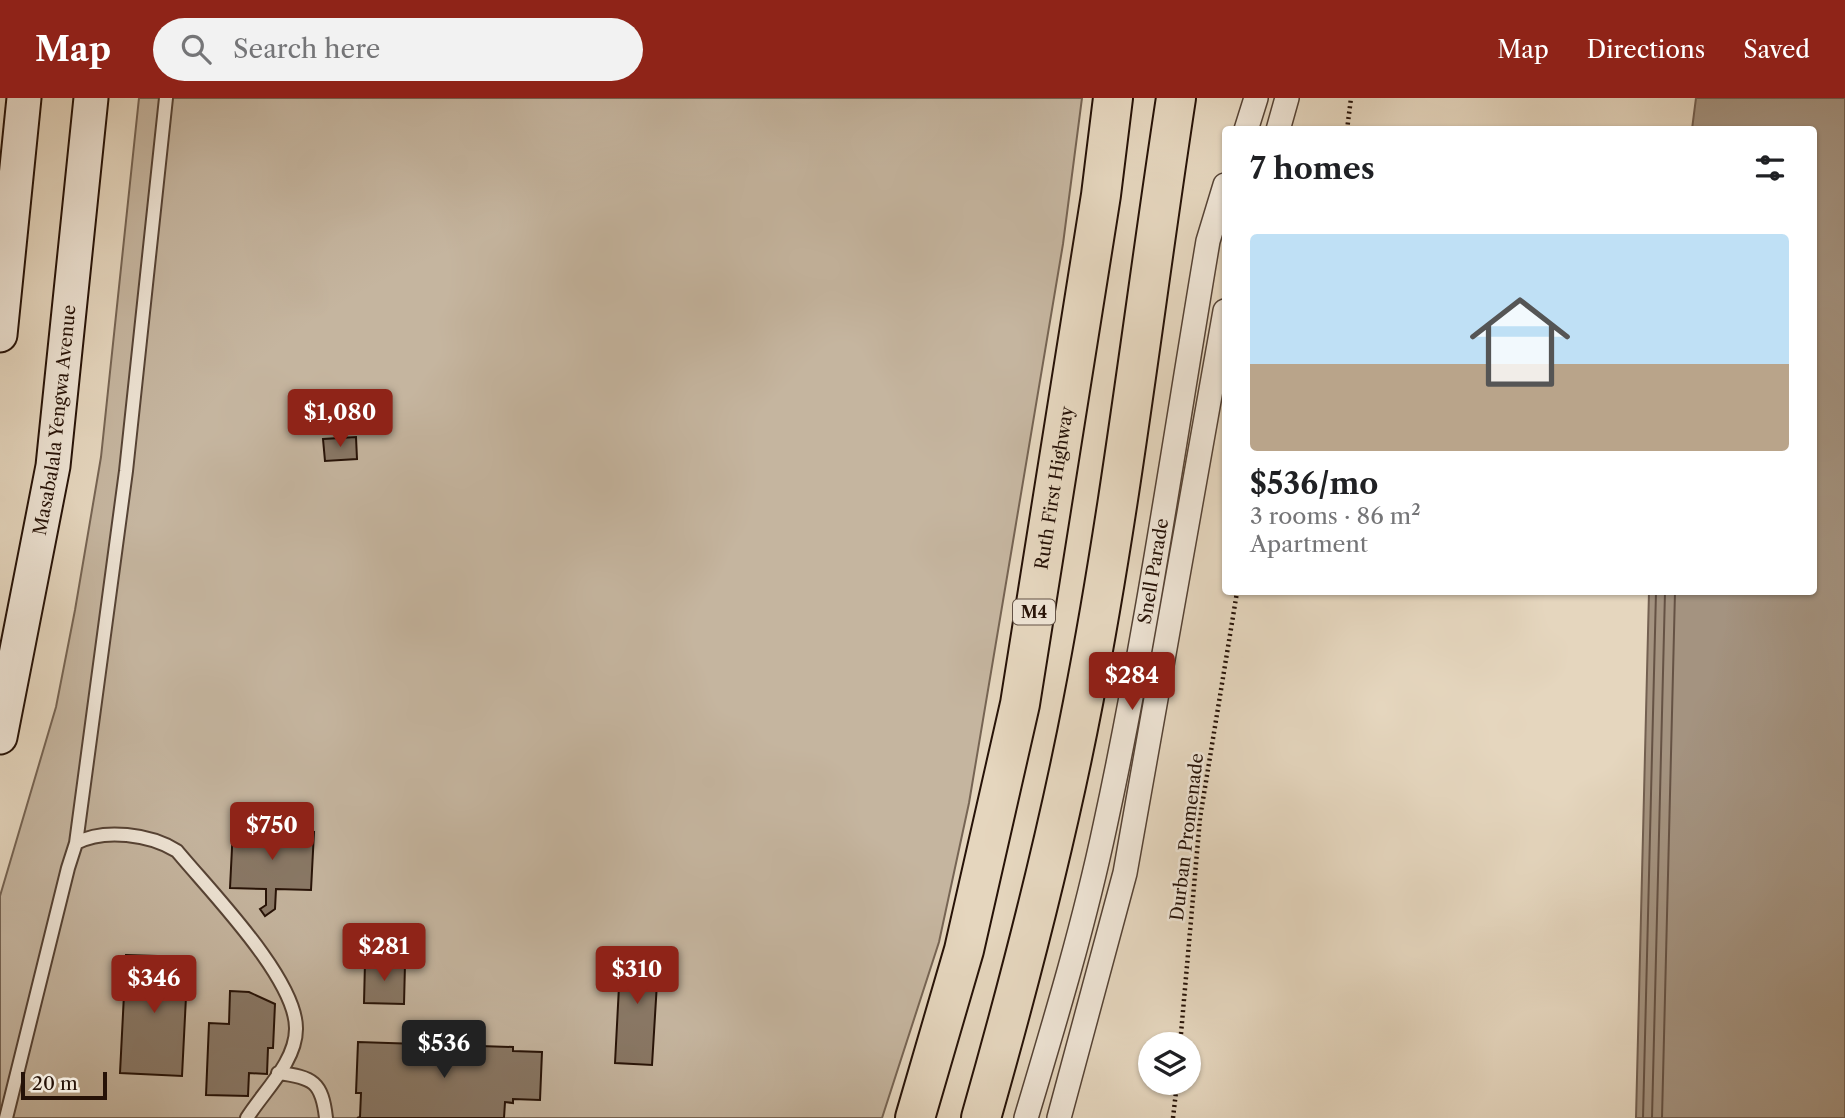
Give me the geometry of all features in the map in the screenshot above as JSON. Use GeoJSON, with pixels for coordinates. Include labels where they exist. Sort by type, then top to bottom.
{"type":"FeatureCollection","features":[{"type":"Feature","properties":{"kind":"highway","name":"Ruth First Highway"},"geometry":{"type":"LineString","coordinates":[[915,1118],[964,950],[1020,704],[1101,195],[1113,98]]}},
{"type":"Feature","properties":{"kind":"highway"},"geometry":{"type":"LineString","coordinates":[[981,1118],[1022,971],[1083,704],[1108,559],[1176,98]]}},
{"type":"Feature","properties":{"kind":"main road"},"geometry":{"type":"LineString","coordinates":[[0,335],[24,98]]}},
{"type":"Feature","properties":{"kind":"main road","name":"Masabalala Yengwa Avenue"},"geometry":{"type":"LineString","coordinates":[[0,737],[53,466],[91,98]]}},
{"type":"Feature","properties":{"kind":"street"},"geometry":{"type":"LineString","coordinates":[[1246,126],[1256,98]]}},
{"type":"Feature","properties":{"kind":"street"},"geometry":{"type":"LineString","coordinates":[[1279,126],[1287,98]]}},
{"type":"Feature","properties":{"kind":"street","name":"Snell Parade"},"geometry":{"type":"LineString","coordinates":[[1026,1118],[1074,956],[1105,827],[1123,742],[1208,241],[1222,195]]}},
{"type":"Feature","properties":{"kind":"street","name":"Snell Parade"},"geometry":{"type":"LineString","coordinates":[[1059,1118],[1125,873],[1222,327]]}},
{"type":"Feature","properties":{"kind":"lane"},"geometry":{"type":"LineString","coordinates":[[6,1118],[76,843],[126,471],[166,98]]}},
{"type":"Feature","properties":{"kind":"lane"},"geometry":{"type":"LineString","coordinates":[[76,843],[93,835],[162,841],[177,851],[270,963],[292,1007],[296,1028],[292,1045],[278,1073],[247,1118]]}},
{"type":"Feature","properties":{"kind":"lane"},"geometry":{"type":"LineString","coordinates":[[278,1073],[308,1078],[316,1083],[326,1118]]}},
{"type":"Feature","properties":{"kind":"path"},"geometry":{"type":"LineString","coordinates":[[1348,126],[1351,98]]}},
{"type":"Feature","properties":{"kind":"path","name":"Durban Promenade"},"geometry":{"type":"LineString","coordinates":[[1181,1032],[1199,818],[1236,595]]}},
{"type":"Feature","properties":{"kind":"path"},"geometry":{"type":"LineString","coordinates":[[1173,1118],[1176,1095]]}},
{"type":"Feature","properties":{"kind":"shaded area"},"geometry":{"type":"Polygon","coordinates":[[[139,98],[1082,98],[1063,244],[969,803],[939,942],[882,1118],[0,1118],[0,896],[56,707],[75,610],[101,457],[139,98]]]}},
{"type":"Feature","properties":{"kind":"water"},"geometry":{"type":"Polygon","coordinates":[[[1696,98],[1845,98],[1845,1118],[1636,1118],[1649,595],[1817,595],[1817,126],[1692,126],[1696,98]]]}},
{"type":"Feature","properties":{"kind":"building"},"geometry":{"type":"Polygon","coordinates":[[[356,437],[357,459],[325,461],[323,439],[356,437]]]}},
{"type":"Feature","properties":{"kind":"building"},"geometry":{"type":"Polygon","coordinates":[[[233,828],[314,832],[311,890],[276,889],[275,909],[265,916],[260,909],[266,905],[266,889],[230,888],[233,828]]]}},
{"type":"Feature","properties":{"kind":"building"},"geometry":{"type":"Polygon","coordinates":[[[621,948],[659,950],[652,1065],[615,1063],[621,948]]]}},
{"type":"Feature","properties":{"kind":"building"},"geometry":{"type":"Polygon","coordinates":[[[126,955],[188,957],[182,1076],[120,1073],[126,955]]]}},
{"type":"Feature","properties":{"kind":"building"},"geometry":{"type":"Polygon","coordinates":[[[365,962],[405,964],[404,1004],[364,1003],[365,962]]]}},
{"type":"Feature","properties":{"kind":"building"},"geometry":{"type":"Polygon","coordinates":[[[230,991],[249,992],[275,1004],[273,1048],[268,1048],[267,1074],[249,1073],[248,1096],[206,1095],[209,1023],[229,1024],[230,991]]]}},
{"type":"Feature","properties":{"kind":"building"},"geometry":{"type":"Polygon","coordinates":[[[358,1042],[513,1047],[513,1051],[542,1052],[540,1100],[513,1099],[513,1103],[505,1102],[504,1118],[357,1118],[360,1117],[361,1093],[356,1093],[358,1042]]]}}]}
